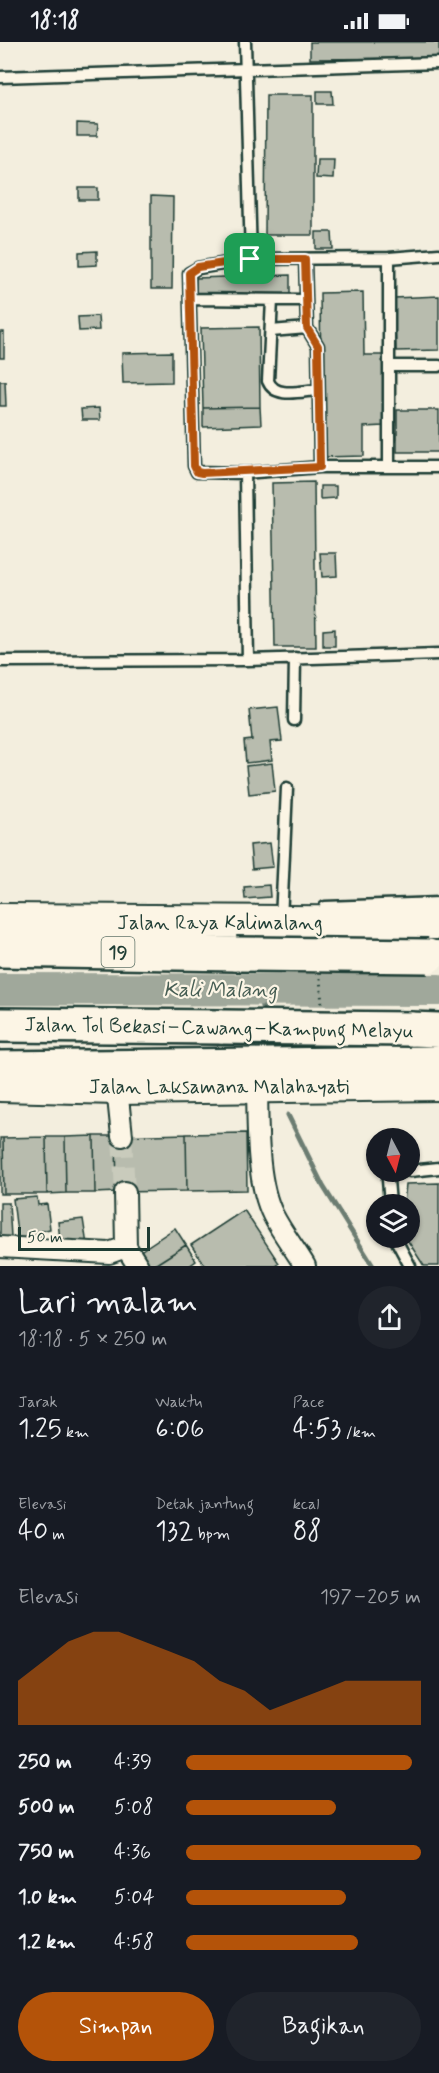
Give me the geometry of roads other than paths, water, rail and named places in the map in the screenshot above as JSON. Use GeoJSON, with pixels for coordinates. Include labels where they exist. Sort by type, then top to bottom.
{"type":"FeatureCollection","features":[{"type":"Feature","properties":{"kind":"highway","name":"19"},"geometry":{"type":"LineString","coordinates":[[0,950],[439,956]]}},
{"type":"Feature","properties":{"kind":"highway","name":"Jalan Tol Bekasi–Cawang–Kampung Melayu"},"geometry":{"type":"LineString","coordinates":[[0,1025],[439,1030]]}},
{"type":"Feature","properties":{"kind":"highway"},"geometry":{"type":"LineString","coordinates":[[0,1068],[439,1063]]}},
{"type":"Feature","properties":{"kind":"main road","name":"Jalan Raya Kalimalang"},"geometry":{"type":"LineString","coordinates":[[0,920],[285,913],[439,923]]}},
{"type":"Feature","properties":{"kind":"main road","name":"Jalan Laksamana Malahayati"},"geometry":{"type":"LineString","coordinates":[[0,1085],[117,1088],[439,1084]]}},
{"type":"Feature","properties":{"kind":"street"},"geometry":{"type":"LineString","coordinates":[[262,1087],[261,1171],[267,1196],[272,1214],[305,1266]]}},
{"type":"Feature","properties":{"kind":"street"},"geometry":{"type":"LineString","coordinates":[[117,1088],[122,1136]]}},
{"type":"Feature","properties":{"kind":"street"},"geometry":{"type":"LineString","coordinates":[[118,1250],[125,1192]]}},
{"type":"Feature","properties":{"kind":"street"},"geometry":{"type":"LineString","coordinates":[[0,1246],[118,1250],[138,1266]]}},
{"type":"Feature","properties":{"kind":"street"},"geometry":{"type":"LineString","coordinates":[[81,1266],[118,1250]]}},
{"type":"Feature","properties":{"kind":"lane"},"geometry":{"type":"LineString","coordinates":[[245,42],[250,259]]}},
{"type":"Feature","properties":{"kind":"lane"},"geometry":{"type":"LineString","coordinates":[[0,77],[439,63]]}},
{"type":"Feature","properties":{"kind":"lane"},"geometry":{"type":"LineString","coordinates":[[439,254],[389,258],[250,259],[192,269],[189,273],[194,466],[197,472],[245,473],[320,467],[439,467]]}},
{"type":"Feature","properties":{"kind":"lane"},"geometry":{"type":"LineString","coordinates":[[389,258],[389,466]]}},
{"type":"Feature","properties":{"kind":"lane"},"geometry":{"type":"LineString","coordinates":[[305,259],[307,328],[318,346],[320,467]]}},
{"type":"Feature","properties":{"kind":"lane"},"geometry":{"type":"LineString","coordinates":[[190,299],[306,300]]}},
{"type":"Feature","properties":{"kind":"lane"},"geometry":{"type":"LineString","coordinates":[[272,300],[268,381],[270,387],[278,392],[317,390]]}},
{"type":"Feature","properties":{"kind":"lane"},"geometry":{"type":"LineString","coordinates":[[271,331],[307,328]]}},
{"type":"Feature","properties":{"kind":"lane"},"geometry":{"type":"LineString","coordinates":[[389,366],[439,366]]}},
{"type":"Feature","properties":{"kind":"lane"},"geometry":{"type":"LineString","coordinates":[[245,473],[248,660]]}},
{"type":"Feature","properties":{"kind":"lane"},"geometry":{"type":"LineString","coordinates":[[0,662],[248,660],[439,654]]}},
{"type":"Feature","properties":{"kind":"lane"},"geometry":{"type":"LineString","coordinates":[[294,720],[296,658]]}},
{"type":"Feature","properties":{"kind":"lane"},"geometry":{"type":"LineString","coordinates":[[285,913],[286,788]]}},
{"type":"Feature","properties":{"kind":"lane"},"geometry":{"type":"LineString","coordinates":[[315,907],[439,903]]}},
{"type":"Feature","properties":{"kind":"lane"},"geometry":{"type":"LineString","coordinates":[[420,1170],[439,1168]]}},
{"type":"Feature","properties":{"kind":"lane"},"geometry":{"type":"LineString","coordinates":[[400,1248],[410,1266]]}},
{"type":"Feature","properties":{"kind":"waterway","name":"Kali Malang"},"geometry":{"type":"LineString","coordinates":[[0,989],[439,990]]}},
{"type":"Feature","properties":{"kind":"waterway"},"geometry":{"type":"LineString","coordinates":[[257,989],[265,1017]]}},
{"type":"Feature","properties":{"kind":"waterway"},"geometry":{"type":"LineString","coordinates":[[288,1115],[323,1186],[373,1266]]}},
{"type":"Feature","properties":{"kind":"tunnel"},"geometry":{"type":"LineString","coordinates":[[122,1136],[125,1192]]}}]}
